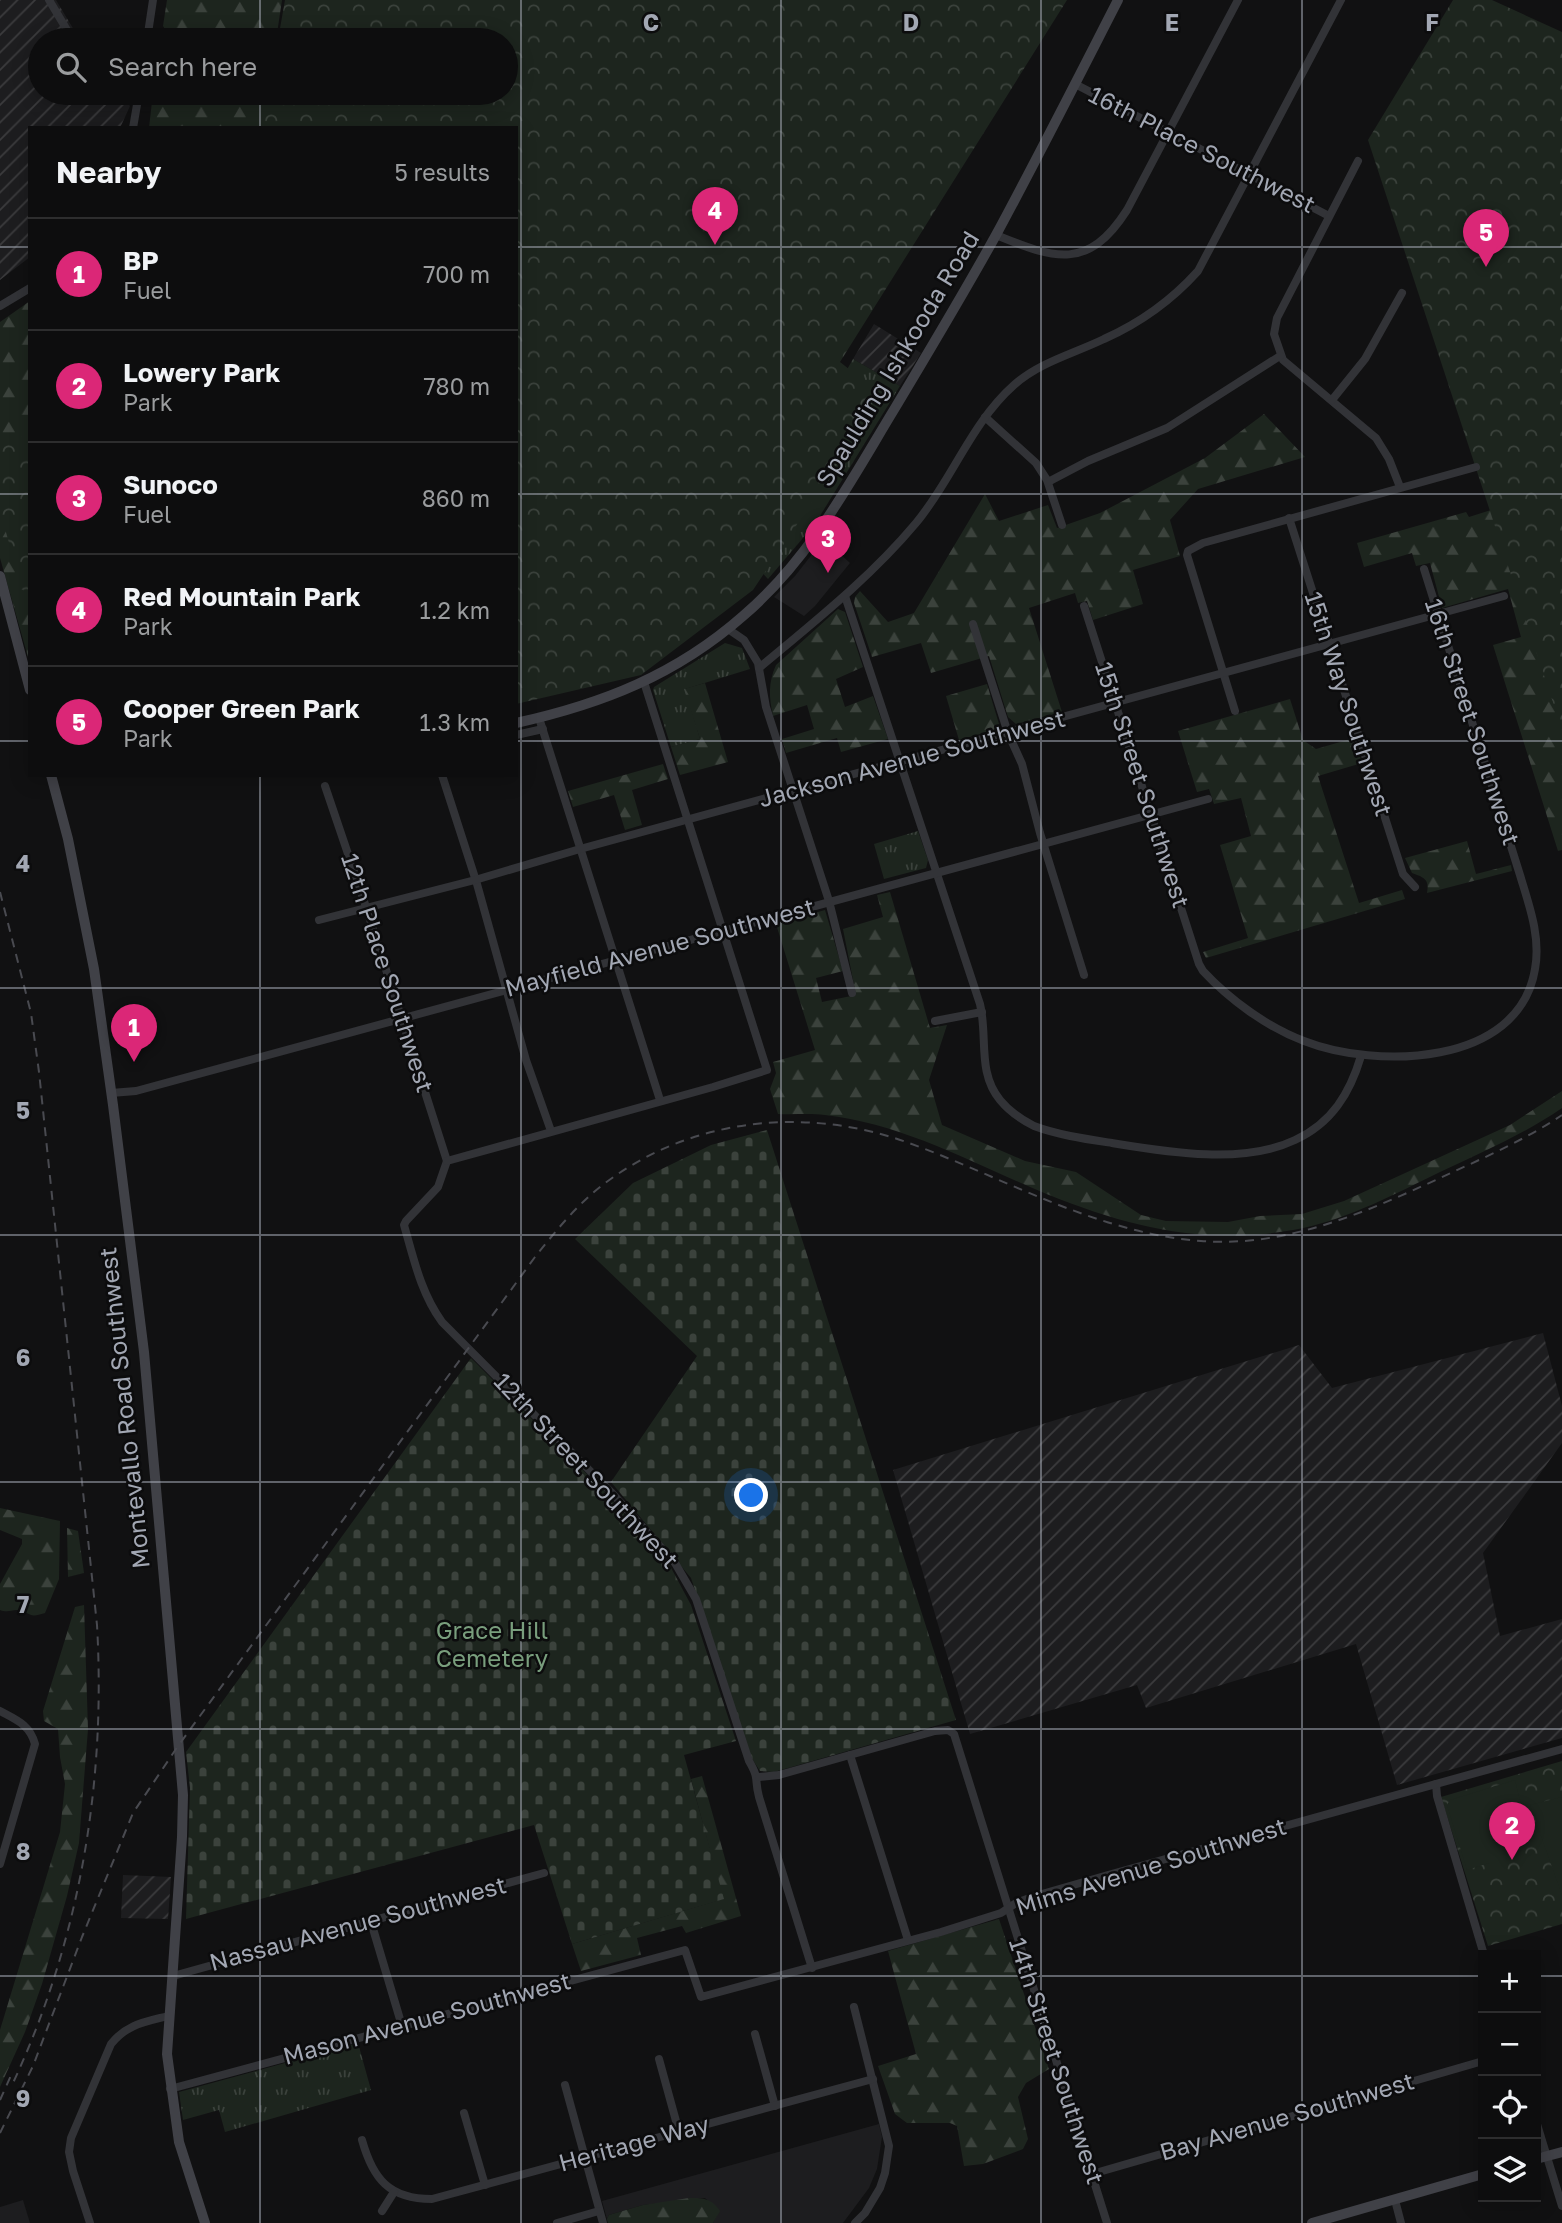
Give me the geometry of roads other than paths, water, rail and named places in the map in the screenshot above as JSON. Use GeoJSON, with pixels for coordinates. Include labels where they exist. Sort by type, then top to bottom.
{"type":"FeatureCollection","features":[{"type":"Feature","properties":{"kind":"main road","name":"Spaulding Ishkooda Road"},"geometry":{"type":"LineString","coordinates":[[518,723],[541,724],[644,682],[684,660],[728,629],[769,593],[808,547],[849,485],[996,235],[1118,0]]}},
{"type":"Feature","properties":{"kind":"main road"},"geometry":{"type":"LineString","coordinates":[[0,576],[28,682]]}},
{"type":"Feature","properties":{"kind":"main road","name":"Montevallo Road Southwest"},"geometry":{"type":"LineString","coordinates":[[52,777],[68,839],[94,969],[144,1352],[183,1795],[167,2054],[179,2142],[205,2223]]}},
{"type":"Feature","properties":{"kind":"main road"},"geometry":{"type":"LineString","coordinates":[[1541,2158],[1562,2152]]}},
{"type":"Feature","properties":{"kind":"main road"},"geometry":{"type":"LineString","coordinates":[[1312,2223],[1478,2175]]}},
{"type":"Feature","properties":{"kind":"street"},"geometry":{"type":"LineString","coordinates":[[49,0],[66,28]]}},
{"type":"Feature","properties":{"kind":"street"},"geometry":{"type":"LineString","coordinates":[[149,28],[153,0]]}},
{"type":"Feature","properties":{"kind":"street"},"geometry":{"type":"LineString","coordinates":[[996,235],[1029,249],[1056,255],[1081,253],[1094,247],[1113,231],[1127,210],[1238,0]]}},
{"type":"Feature","properties":{"kind":"street"},"geometry":{"type":"LineString","coordinates":[[759,668],[845,596],[918,521],[998,400],[1032,371],[1117,333],[1147,316],[1174,296],[1198,271],[1340,0]]}},
{"type":"Feature","properties":{"kind":"street","name":"16th Place Southwest"},"geometry":{"type":"LineString","coordinates":[[1075,84],[1329,216]]}},
{"type":"Feature","properties":{"kind":"street"},"geometry":{"type":"LineString","coordinates":[[133,126],[137,105]]}},
{"type":"Feature","properties":{"kind":"street"},"geometry":{"type":"LineString","coordinates":[[1357,161],[1277,318],[1274,334],[1280,356],[1376,438],[1389,459],[1400,487]]}},
{"type":"Feature","properties":{"kind":"street"},"geometry":{"type":"LineString","coordinates":[[0,306],[28,289]]}},
{"type":"Feature","properties":{"kind":"street"},"geometry":{"type":"LineString","coordinates":[[1332,400],[1365,359],[1402,293]]}},
{"type":"Feature","properties":{"kind":"street"},"geometry":{"type":"LineString","coordinates":[[1048,482],[1088,461],[1167,428],[1280,356]]}},
{"type":"Feature","properties":{"kind":"street"},"geometry":{"type":"LineString","coordinates":[[985,417],[1026,453],[1048,482],[1062,525]]}},
{"type":"Feature","properties":{"kind":"street"},"geometry":{"type":"LineString","coordinates":[[1234,711],[1195,588],[1188,551],[1203,543],[1476,467]]}},
{"type":"Feature","properties":{"kind":"street","name":"15th Way Southwest"},"geometry":{"type":"LineString","coordinates":[[1289,518],[1404,874],[1415,887]]}},
{"type":"Feature","properties":{"kind":"street","name":"16th Street Southwest"},"geometry":{"type":"LineString","coordinates":[[1199,964],[1219,987],[1274,1027],[1305,1042],[1362,1056],[1407,1057],[1451,1049],[1490,1034],[1509,1019],[1530,988],[1536,961],[1534,925],[1424,569]]}},
{"type":"Feature","properties":{"kind":"street"},"geometry":{"type":"LineString","coordinates":[[845,596],[982,1012],[985,1065],[990,1083],[999,1099],[1010,1110],[1028,1123],[1043,1129],[1085,1139],[1151,1149],[1190,1153],[1241,1153],[1270,1149],[1293,1142],[1325,1121],[1347,1094],[1362,1056]]}},
{"type":"Feature","properties":{"kind":"street","name":"Jackson Avenue Southwest"},"geometry":{"type":"LineString","coordinates":[[319,920],[366,907],[373,908],[1504,596]]}},
{"type":"Feature","properties":{"kind":"street","name":"15th Street Southwest"},"geometry":{"type":"LineString","coordinates":[[1084,606],[1199,964]]}},
{"type":"Feature","properties":{"kind":"street"},"geometry":{"type":"LineString","coordinates":[[973,624],[1008,733],[1022,764],[1084,975]]}},
{"type":"Feature","properties":{"kind":"street"},"geometry":{"type":"LineString","coordinates":[[728,629],[744,640],[759,668],[766,707],[830,901],[852,993]]}},
{"type":"Feature","properties":{"kind":"street"},"geometry":{"type":"LineString","coordinates":[[447,1161],[767,1070],[644,682]]}},
{"type":"Feature","properties":{"kind":"street"},"geometry":{"type":"LineString","coordinates":[[518,734],[541,724],[660,1100]]}},
{"type":"Feature","properties":{"kind":"street"},"geometry":{"type":"LineString","coordinates":[[443,777],[508,990],[526,1060],[551,1131]]}},
{"type":"Feature","properties":{"kind":"street","name":"12th Place Southwest"},"geometry":{"type":"LineString","coordinates":[[325,786],[447,1161]]}},
{"type":"Feature","properties":{"kind":"street","name":"Mayfield Avenue Southwest"},"geometry":{"type":"LineString","coordinates":[[111,1093],[135,1091],[1208,799]]}},
{"type":"Feature","properties":{"kind":"street"},"geometry":{"type":"LineString","coordinates":[[935,1021],[982,1012]]}},
{"type":"Feature","properties":{"kind":"street","name":"12th Street Southwest"},"geometry":{"type":"LineString","coordinates":[[447,1161],[438,1187],[404,1225],[429,1303],[442,1322],[611,1492],[675,1563],[696,1599],[748,1761],[759,1777],[759,1797],[812,1968]]}},
{"type":"Feature","properties":{"kind":"street"},"geometry":{"type":"LineString","coordinates":[[0,1711],[27,1726],[33,1734],[35,1744],[0,1864]]}},
{"type":"Feature","properties":{"kind":"street","name":"14th Street Southwest"},"geometry":{"type":"LineString","coordinates":[[850,1755],[935,1731],[948,1730],[955,1738],[1107,2223]]}},
{"type":"Feature","properties":{"kind":"street","name":"Mims Avenue Southwest"},"geometry":{"type":"LineString","coordinates":[[685,1950],[701,1997],[1002,1913],[1035,1896],[1562,1749]]}},
{"type":"Feature","properties":{"kind":"street"},"geometry":{"type":"LineString","coordinates":[[759,1777],[779,1775],[850,1755],[908,1940]]}},
{"type":"Feature","properties":{"kind":"street"},"geometry":{"type":"LineString","coordinates":[[1436,1784],[1437,1797],[1483,1950]]}},
{"type":"Feature","properties":{"kind":"street","name":"Nassau Avenue Southwest"},"geometry":{"type":"LineString","coordinates":[[173,1976],[544,1873]]}},
{"type":"Feature","properties":{"kind":"street"},"geometry":{"type":"LineString","coordinates":[[371,1922],[402,2026]]}},
{"type":"Feature","properties":{"kind":"street","name":"Mason Avenue Southwest"},"geometry":{"type":"LineString","coordinates":[[170,2089],[685,1950]]}},
{"type":"Feature","properties":{"kind":"street"},"geometry":{"type":"LineString","coordinates":[[854,2007],[889,2146],[880,2188],[855,2223]]}},
{"type":"Feature","properties":{"kind":"street"},"geometry":{"type":"LineString","coordinates":[[90,2223],[69,2152],[75,2124],[111,2044],[120,2033],[131,2025],[168,2016]]}},
{"type":"Feature","properties":{"kind":"street"},"geometry":{"type":"LineString","coordinates":[[755,2034],[775,2106]]}},
{"type":"Feature","properties":{"kind":"street"},"geometry":{"type":"LineString","coordinates":[[659,2059],[679,2132]]}},
{"type":"Feature","properties":{"kind":"street","name":"Bay Avenue Southwest"},"geometry":{"type":"LineString","coordinates":[[1091,2174],[1478,2062]]}},
{"type":"Feature","properties":{"kind":"street","name":"Heritage Way"},"geometry":{"type":"LineString","coordinates":[[394,2192],[415,2199],[432,2199],[873,2079]]}},
{"type":"Feature","properties":{"kind":"street"},"geometry":{"type":"LineString","coordinates":[[565,2085],[602,2223]]}},
{"type":"Feature","properties":{"kind":"street"},"geometry":{"type":"LineString","coordinates":[[464,2113],[485,2185]]}},
{"type":"Feature","properties":{"kind":"street"},"geometry":{"type":"LineString","coordinates":[[362,2140],[378,2179],[394,2192],[382,2211]]}},
{"type":"Feature","properties":{"kind":"street"},"geometry":{"type":"LineString","coordinates":[[1541,2158],[1562,2206]]}},
{"type":"Feature","properties":{"kind":"street"},"geometry":{"type":"LineString","coordinates":[[1395,2200],[1402,2223]]}},
{"type":"Feature","properties":{"kind":"street"},"geometry":{"type":"LineString","coordinates":[[557,2223],[599,2211]]}},
{"type":"Feature","properties":{"kind":"railway"},"geometry":{"type":"LineString","coordinates":[[0,892],[31,1013],[39,1072],[97,1625],[99,1684],[97,1743],[84,1859],[56,1973],[13,2083]]}},
{"type":"Feature","properties":{"kind":"railway"},"geometry":{"type":"LineString","coordinates":[[0,2133],[33,2066],[133,1813],[178,1746],[535,1257],[582,1203],[634,1164],[671,1146],[709,1133],[748,1125],[788,1122],[829,1124],[869,1131],[909,1143],[1052,1202],[1125,1227],[1162,1236],[1234,1242],[1299,1232],[1362,1212],[1495,1153],[1562,1115]]}},
{"type":"Feature","properties":{"kind":"railway"},"geometry":{"type":"LineString","coordinates":[[0,2100],[13,2071]]}},
{"type":"Feature","properties":{"kind":"place","name":"Red Mountain Park"},"geometry":{"type":"Point","coordinates":[715,245]}},
{"type":"Feature","properties":{"kind":"place","name":"Cooper Green Park"},"geometry":{"type":"Point","coordinates":[1486,267]}},
{"type":"Feature","properties":{"kind":"place","name":"Sunoco"},"geometry":{"type":"Point","coordinates":[828,573]}},
{"type":"Feature","properties":{"kind":"place","name":"BP"},"geometry":{"type":"Point","coordinates":[134,1062]}},
{"type":"Feature","properties":{"kind":"place","name":"Lowery Park"},"geometry":{"type":"Point","coordinates":[1512,1860]}},
{"type":"Feature","properties":{"kind":"park label","name":"Grace Hill Cemetery"},"geometry":{"type":"Point","coordinates":[492,1645]}}]}
